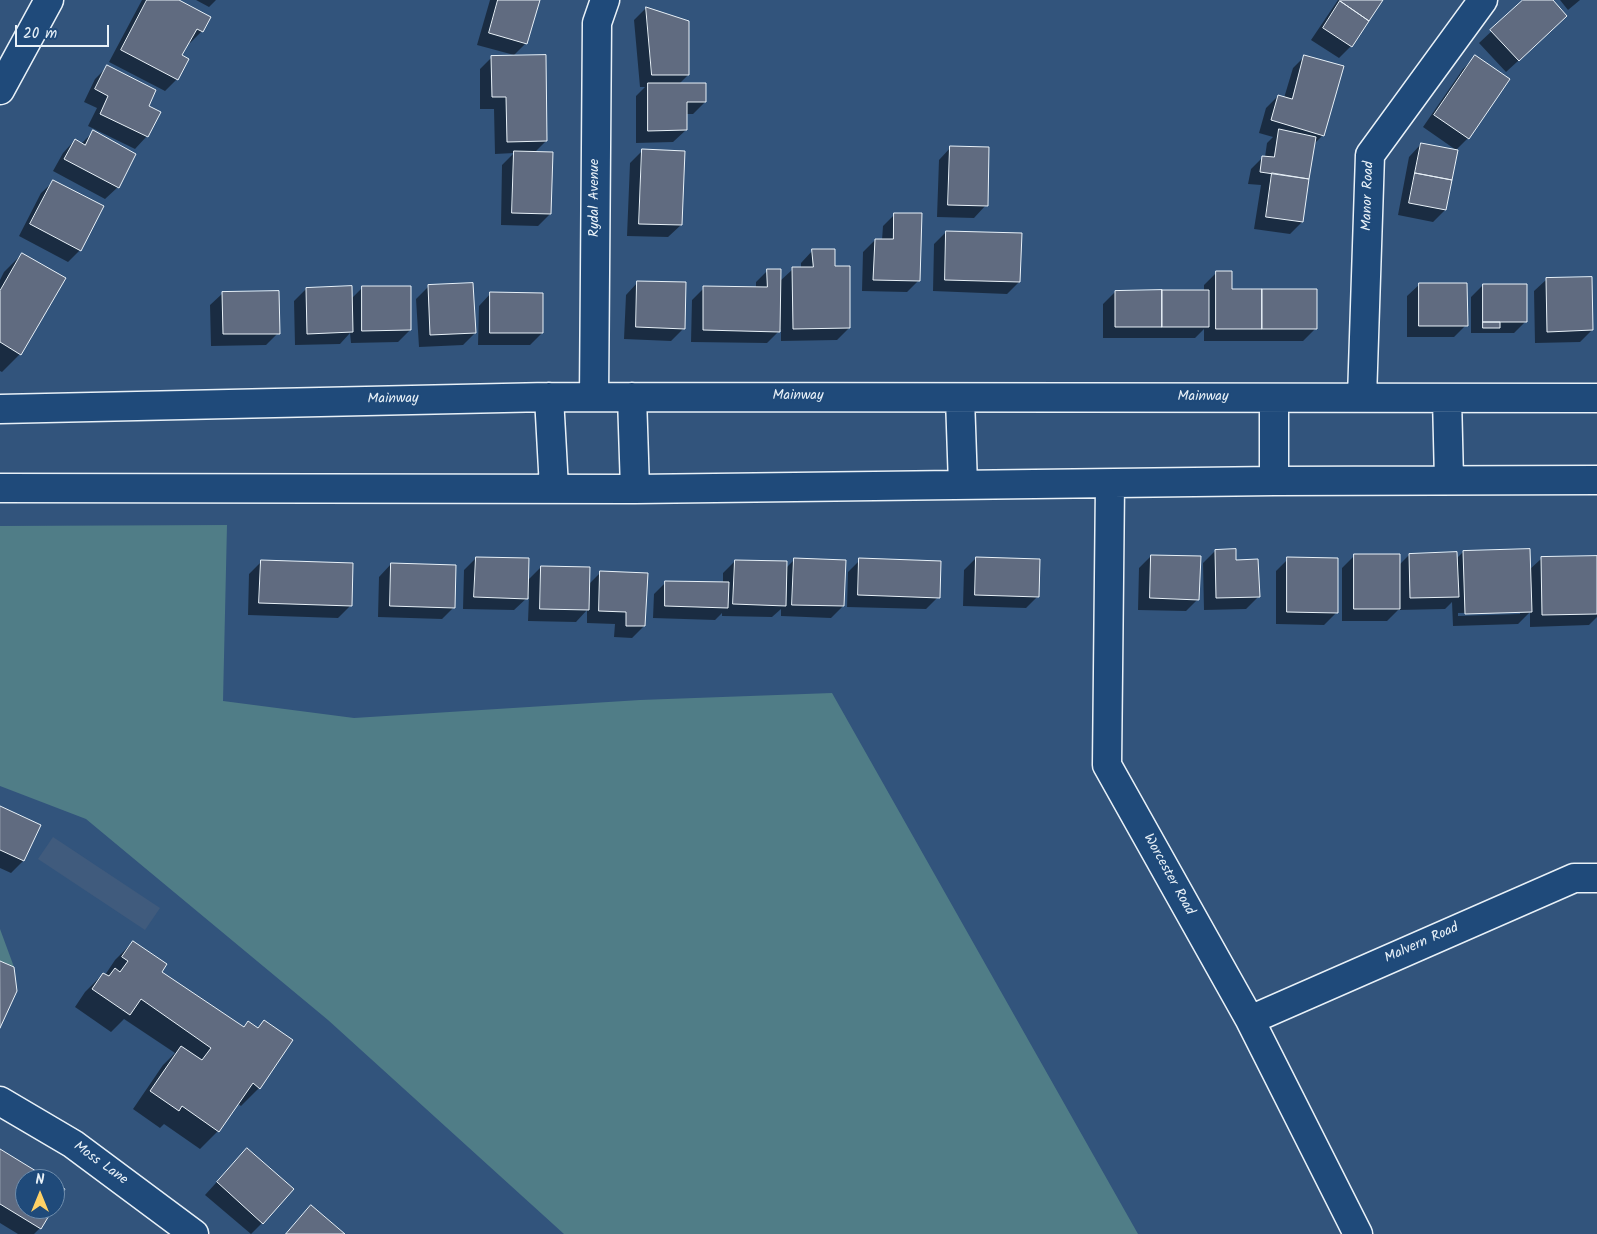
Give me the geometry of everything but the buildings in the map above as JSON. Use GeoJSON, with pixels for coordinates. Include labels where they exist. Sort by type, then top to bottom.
{"type":"FeatureCollection","features":[{"type":"Feature","properties":{"kind":"street"},"geometry":{"type":"LineString","coordinates":[[0,90],[49,0]]}},
{"type":"Feature","properties":{"kind":"street","name":"Rydal Avenue"},"geometry":{"type":"LineString","coordinates":[[594,397],[597,23],[605,0]]}},
{"type":"Feature","properties":{"kind":"street","name":"Manor Road"},"geometry":{"type":"LineString","coordinates":[[1362,398],[1370,154],[1483,0]]}},
{"type":"Feature","properties":{"kind":"street"},"geometry":{"type":"LineString","coordinates":[[549,397],[554,488]]}},
{"type":"Feature","properties":{"kind":"street","name":"Mainway"},"geometry":{"type":"LineString","coordinates":[[0,409],[549,397],[1597,398]]}},
{"type":"Feature","properties":{"kind":"street"},"geometry":{"type":"LineString","coordinates":[[632,397],[635,489]]}},
{"type":"Feature","properties":{"kind":"street"},"geometry":{"type":"LineString","coordinates":[[960,398],[963,485]]}},
{"type":"Feature","properties":{"kind":"street"},"geometry":{"type":"LineString","coordinates":[[1274,398],[1274,481]]}},
{"type":"Feature","properties":{"kind":"street"},"geometry":{"type":"LineString","coordinates":[[1447,398],[1449,480]]}},
{"type":"Feature","properties":{"kind":"street"},"geometry":{"type":"LineString","coordinates":[[0,488],[635,489],[1274,481],[1597,480]]}},
{"type":"Feature","properties":{"kind":"street","name":"Worcester Road"},"geometry":{"type":"LineString","coordinates":[[1110,484],[1107,765],[1250,1020],[1358,1234]]}},
{"type":"Feature","properties":{"kind":"street","name":"Malvern Road"},"geometry":{"type":"LineString","coordinates":[[1250,1020],[1574,878],[1597,878]]}},
{"type":"Feature","properties":{"kind":"street","name":"Moss Lane"},"geometry":{"type":"LineString","coordinates":[[0,1101],[73,1144],[194,1234]]}},
{"type":"Feature","properties":{"kind":"shaded area"},"geometry":{"type":"Polygon","coordinates":[[[53,837],[160,908],[145,930],[38,859],[53,837]]]}},
{"type":"Feature","properties":{"kind":"green space"},"geometry":{"type":"Polygon","coordinates":[[[227,525],[223,701],[354,718],[640,700],[832,693],[1138,1234],[564,1234],[328,1020],[86,819],[0,786],[0,526],[227,525]]]}},
{"type":"Feature","properties":{"kind":"green space"},"geometry":{"type":"Polygon","coordinates":[[[0,929],[14,967],[0,961],[0,929]]]}}]}
